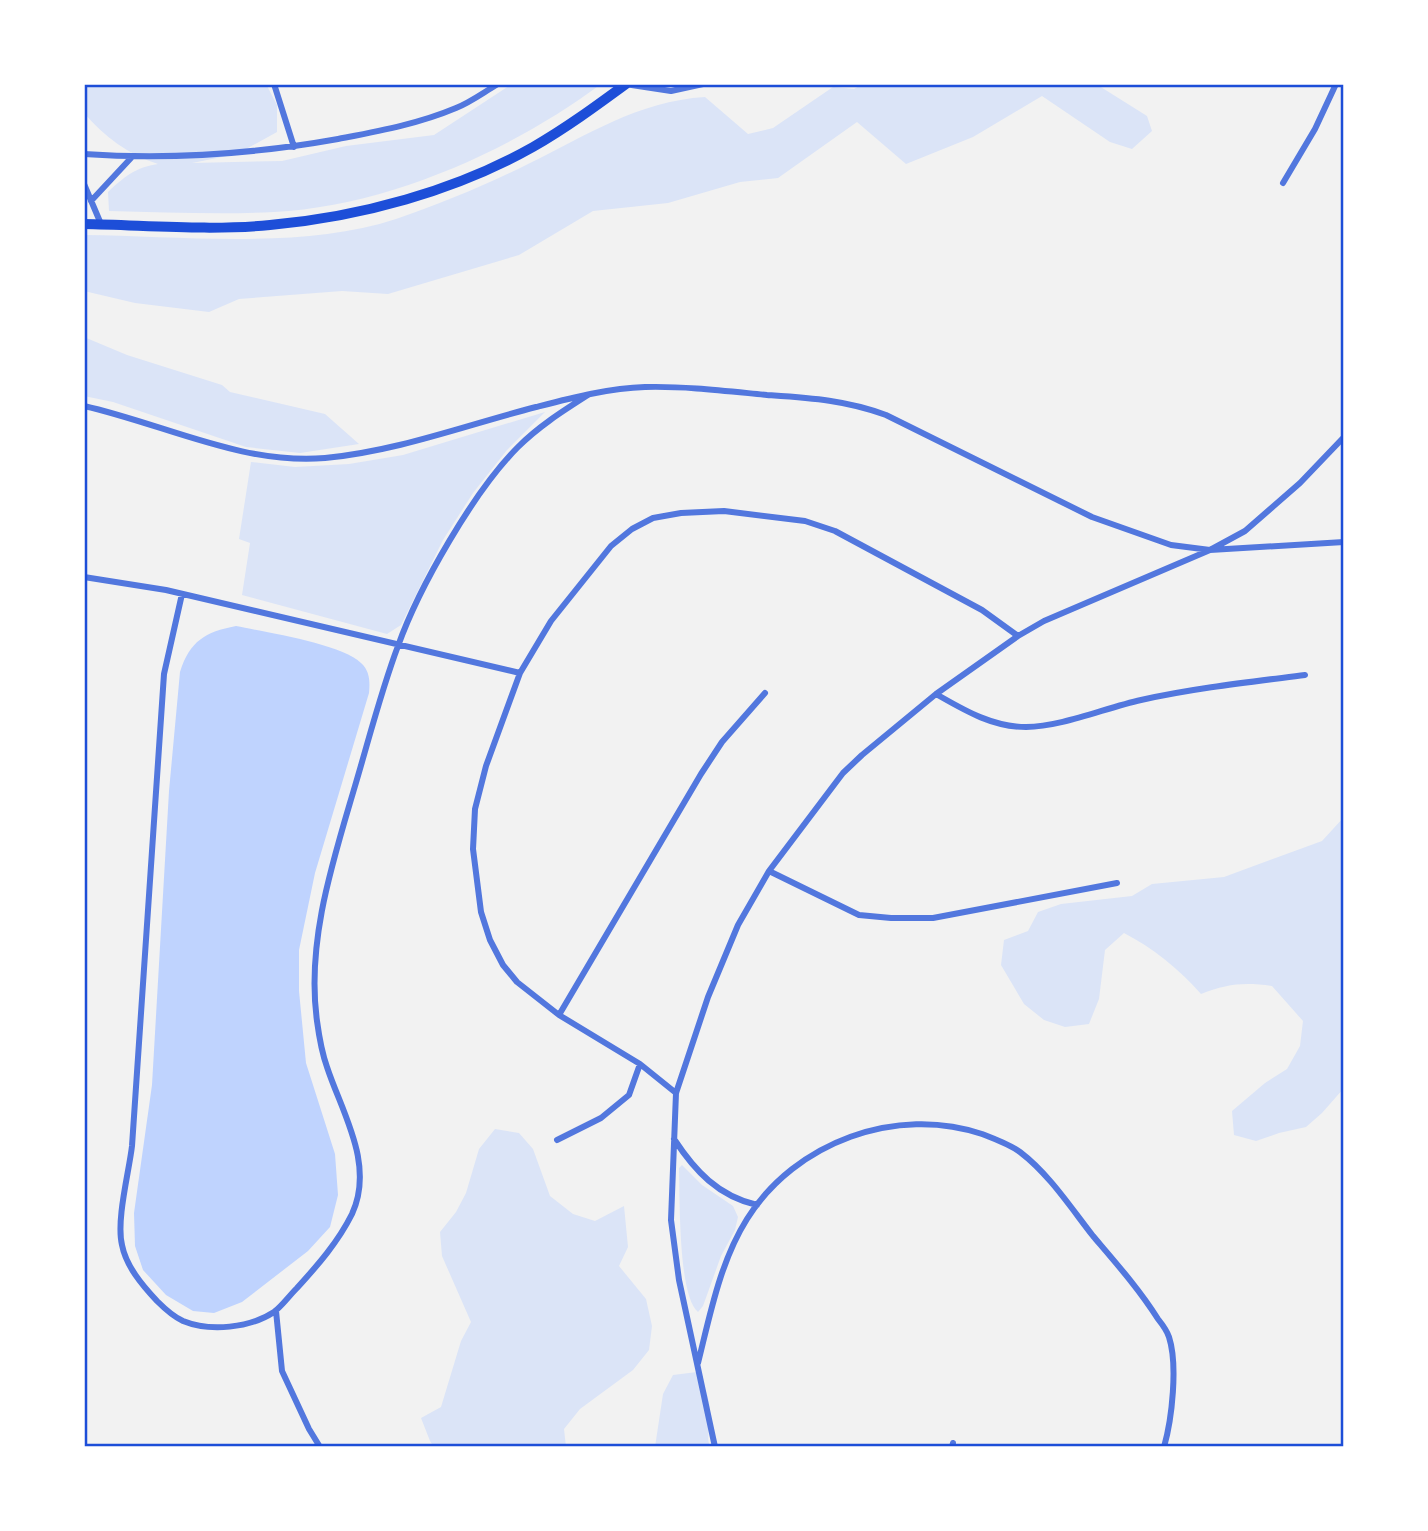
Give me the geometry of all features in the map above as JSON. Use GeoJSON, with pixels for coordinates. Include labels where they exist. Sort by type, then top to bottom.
{"type":"FeatureCollection","features":[{"type":"Feature","properties":{"kind":"main road"},"geometry":{"type":"LineString","coordinates":[[84,224],[269,225],[364,210],[442,187],[509,159],[551,136],[626,84]]}},
{"type":"Feature","properties":{"kind":"street"},"geometry":{"type":"LineString","coordinates":[[274,84],[294,147]]}},
{"type":"Feature","properties":{"kind":"street"},"geometry":{"type":"LineString","coordinates":[[84,154],[131,158],[246,153],[294,147],[406,126],[459,107],[498,84]]}},
{"type":"Feature","properties":{"kind":"street"},"geometry":{"type":"LineString","coordinates":[[626,84],[671,91],[703,84]]}},
{"type":"Feature","properties":{"kind":"street"},"geometry":{"type":"LineString","coordinates":[[1283,183],[1315,129],[1336,84]]}},
{"type":"Feature","properties":{"kind":"street"},"geometry":{"type":"LineString","coordinates":[[91,201],[131,158]]}},
{"type":"Feature","properties":{"kind":"street"},"geometry":{"type":"LineString","coordinates":[[84,184],[101,224]]}},
{"type":"Feature","properties":{"kind":"street"},"geometry":{"type":"LineString","coordinates":[[84,406],[114,412],[236,451],[286,459],[325,458],[381,450],[536,407],[643,387],[680,387],[857,404],[886,415],[1091,517],[1171,545],[1210,550],[1344,542]]}},
{"type":"Feature","properties":{"kind":"street"},"geometry":{"type":"LineString","coordinates":[[182,594],[164,674],[132,1146],[121,1224],[122,1245],[130,1265],[144,1287],[162,1306],[183,1321],[230,1326],[253,1322],[276,1311],[323,1260],[354,1210],[359,1161],[353,1133],[326,1065],[317,1021],[314,974],[319,928],[329,878],[398,644],[431,576],[462,522],[493,477],[517,448],[546,422],[588,396]]}},
{"type":"Feature","properties":{"kind":"street"},"geometry":{"type":"LineString","coordinates":[[715,1447],[679,1280],[671,1220],[672,1137],[676,1093],[708,997],[737,925],[769,871],[844,773],[936,694],[1018,636],[1076,607],[1210,550],[1245,531],[1300,483],[1344,436]]}},
{"type":"Feature","properties":{"kind":"street"},"geometry":{"type":"LineString","coordinates":[[676,1093],[640,1065],[559,1015],[517,982],[496,953],[481,912],[473,849],[475,809],[486,766],[520,673],[551,621],[611,546],[632,529],[653,518],[681,513],[724,511],[804,521],[835,531],[982,610],[1018,636]]}},
{"type":"Feature","properties":{"kind":"street"},"geometry":{"type":"LineString","coordinates":[[84,577],[182,594],[520,673]]}},
{"type":"Feature","properties":{"kind":"street"},"geometry":{"type":"LineString","coordinates":[[936,694],[970,714],[1026,727],[1208,687],[1306,675]]}},
{"type":"Feature","properties":{"kind":"street"},"geometry":{"type":"LineString","coordinates":[[559,1015],[701,774],[722,742],[765,693]]}},
{"type":"Feature","properties":{"kind":"street"},"geometry":{"type":"LineString","coordinates":[[769,871],[859,915],[891,918],[933,918],[1118,883]]}},
{"type":"Feature","properties":{"kind":"street"},"geometry":{"type":"LineString","coordinates":[[557,1140],[600,1118],[629,1095],[640,1065]]}},
{"type":"Feature","properties":{"kind":"street"},"geometry":{"type":"LineString","coordinates":[[697,1365],[730,1254],[757,1205],[781,1179],[819,1151],[854,1135],[891,1125],[919,1122],[958,1126],[998,1140],[1021,1152],[1046,1178],[1146,1300],[1169,1335],[1172,1402],[1164,1447]]}},
{"type":"Feature","properties":{"kind":"street"},"geometry":{"type":"LineString","coordinates":[[672,1137],[691,1164],[706,1179],[739,1201],[757,1205]]}},
{"type":"Feature","properties":{"kind":"street"},"geometry":{"type":"LineString","coordinates":[[276,1311],[282,1371],[320,1447]]}},
{"type":"Feature","properties":{"kind":"shaded area"},"geometry":{"type":"Polygon","coordinates":[[[84,84],[266,84],[277,105],[277,132],[237,154],[192,163],[282,161],[346,146],[434,135],[512,84],[601,84],[528,131],[488,152],[403,187],[317,208],[212,213],[109,211],[108,192],[131,174],[158,164],[126,150],[92,122],[84,113],[84,84]]]}},
{"type":"Feature","properties":{"kind":"shaded area"},"geometry":{"type":"Polygon","coordinates":[[[863,84],[1096,84],[1147,116],[1152,131],[1132,149],[1110,142],[1042,96],[973,137],[906,164],[857,122],[778,178],[740,182],[668,203],[593,211],[519,255],[388,294],[342,291],[239,299],[209,312],[135,303],[84,291],[84,235],[242,239],[321,235],[360,229],[396,219],[463,194],[613,122],[657,105],[705,97],[748,134],[773,128],[833,87],[854,89],[863,84]]]}},
{"type":"Feature","properties":{"kind":"shaded area"},"geometry":{"type":"Polygon","coordinates":[[[84,337],[127,355],[222,385],[230,392],[325,414],[359,444],[300,453],[246,447],[113,402],[84,396],[84,337]]]}},
{"type":"Feature","properties":{"kind":"shaded area"},"geometry":{"type":"Polygon","coordinates":[[[545,412],[507,450],[473,493],[443,540],[401,625],[387,634],[242,595],[250,543],[239,539],[251,462],[295,467],[349,464],[403,455],[545,412]]]}},
{"type":"Feature","properties":{"kind":"shaded area"},"geometry":{"type":"Polygon","coordinates":[[[1344,817],[1344,1088],[1306,1127],[1256,1141],[1234,1135],[1232,1111],[1265,1083],[1287,1069],[1300,1046],[1303,1021],[1272,986],[1235,985],[1201,994],[1165,960],[1124,933],[1105,950],[1099,999],[1089,1024],[1065,1027],[1044,1020],[1024,1004],[1001,965],[1004,940],[1028,931],[1038,912],[1061,904],[1132,896],[1152,884],[1224,877],[1322,841],[1344,817]]]}},
{"type":"Feature","properties":{"kind":"shaded area"},"geometry":{"type":"Polygon","coordinates":[[[495,1129],[519,1133],[533,1149],[550,1196],[573,1214],[595,1221],[624,1206],[628,1247],[619,1266],[646,1299],[652,1326],[649,1350],[633,1370],[580,1409],[564,1429],[566,1447],[434,1447],[421,1418],[441,1407],[461,1341],[471,1322],[442,1256],[440,1232],[456,1212],[466,1193],[479,1149],[495,1129]]]}},
{"type":"Feature","properties":{"kind":"shaded area"},"geometry":{"type":"Polygon","coordinates":[[[682,1165],[702,1185],[733,1206],[738,1217],[703,1306],[698,1312],[691,1302],[683,1267],[679,1168],[682,1165]]]}},
{"type":"Feature","properties":{"kind":"shaded area"},"geometry":{"type":"Polygon","coordinates":[[[697,1372],[710,1405],[710,1447],[655,1447],[663,1394],[673,1375],[697,1372]]]}},
{"type":"Feature","properties":{"kind":"water"},"geometry":{"type":"Polygon","coordinates":[[[236,626],[302,640],[351,656],[366,670],[369,693],[315,873],[299,950],[299,991],[306,1063],[335,1154],[338,1195],[330,1227],[308,1251],[242,1302],[214,1313],[193,1311],[166,1295],[143,1270],[135,1246],[134,1213],[152,1085],[169,791],[180,672],[194,645],[200,640],[216,631],[236,626]]]}}]}
